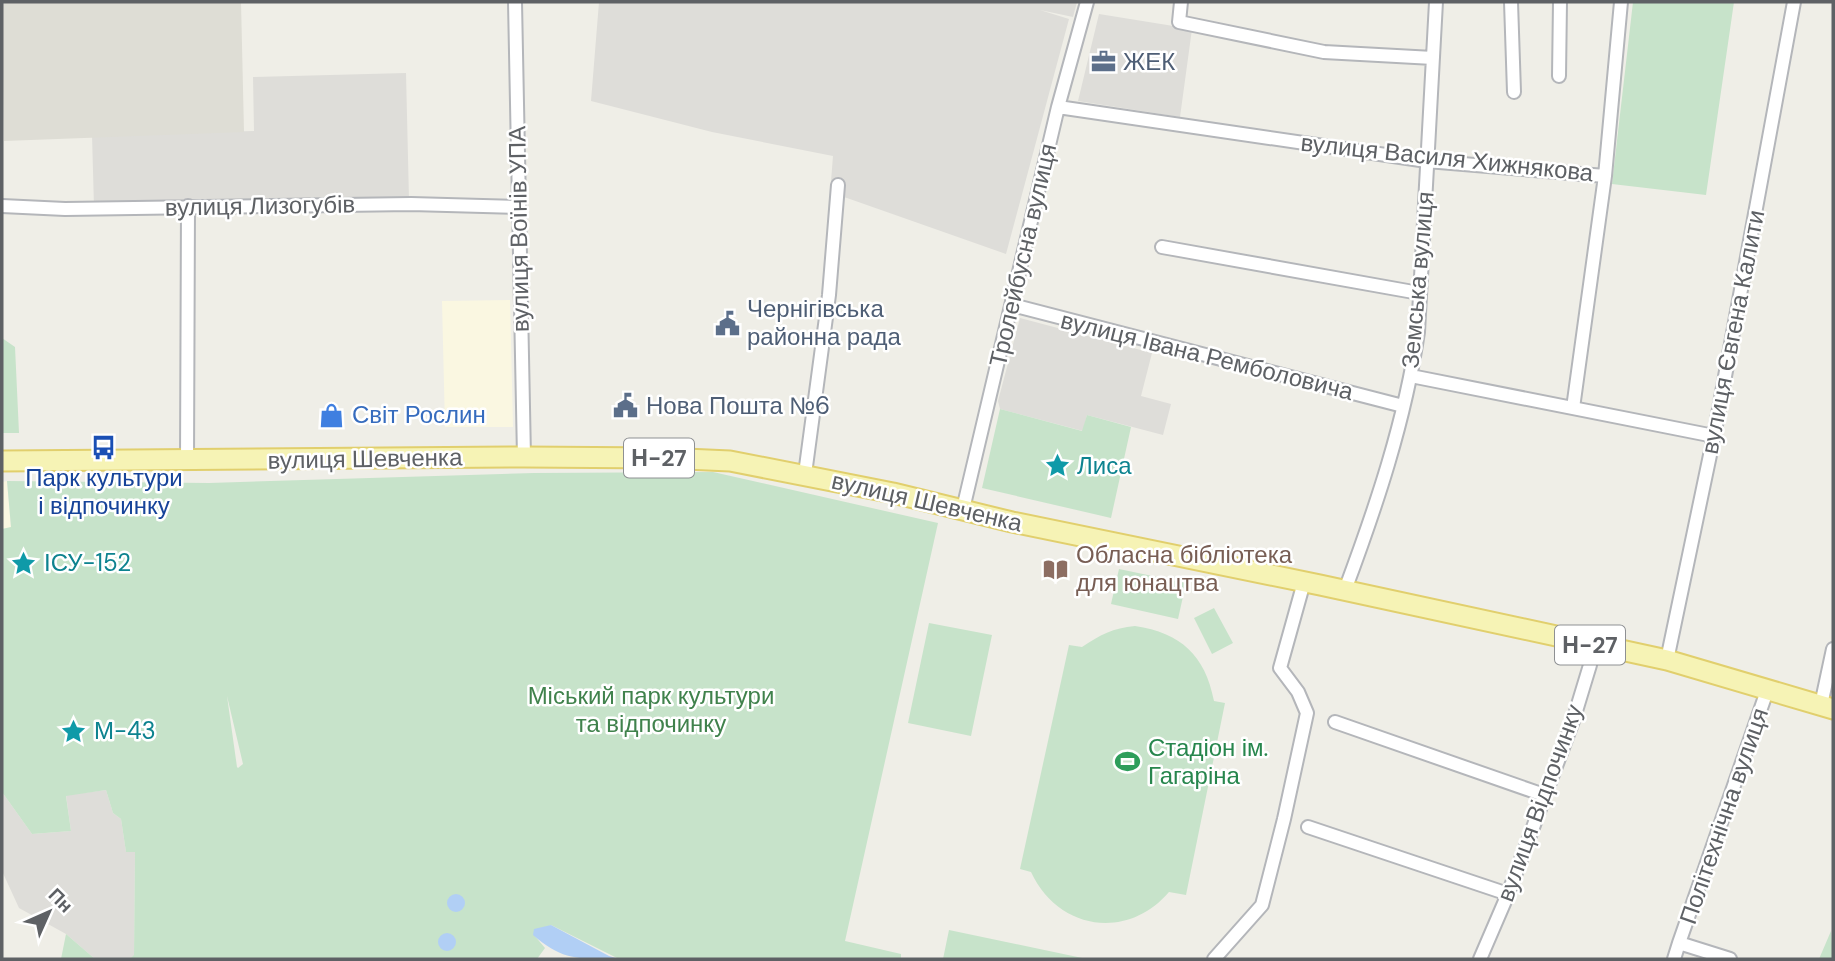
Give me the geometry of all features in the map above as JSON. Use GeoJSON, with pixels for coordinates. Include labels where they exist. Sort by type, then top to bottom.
{"type":"FeatureCollection","features":[{"type":"Feature","properties":{"kind":"main road","name":"вулиця Шевченка"},"geometry":{"type":"LineString","coordinates":[[2,461],[524,457],[730,461],[805,474],[1012,522],[1345,590],[1667,660],[1827,707]]}},
{"type":"Feature","properties":{"kind":"street","name":"вулиця Воїнів УПА"},"geometry":{"type":"LineString","coordinates":[[515,2],[524,457]]}},
{"type":"Feature","properties":{"kind":"street","name":"Тролейбусна вулиця"},"geometry":{"type":"LineString","coordinates":[[962,509],[1058,107],[1087,2]]}},
{"type":"Feature","properties":{"kind":"street"},"geometry":{"type":"LineString","coordinates":[[1181,2],[1179,22],[1324,52],[1433,58]]}},
{"type":"Feature","properties":{"kind":"street","name":"Земська вулиця"},"geometry":{"type":"LineString","coordinates":[[1345,590],[1391,455],[1411,376],[1418,332],[1436,2]]}},
{"type":"Feature","properties":{"kind":"street"},"geometry":{"type":"LineString","coordinates":[[1511,2],[1514,92]]}},
{"type":"Feature","properties":{"kind":"street"},"geometry":{"type":"LineString","coordinates":[[1559,76],[1560,2]]}},
{"type":"Feature","properties":{"kind":"street"},"geometry":{"type":"LineString","coordinates":[[1605,176],[1621,2]]}},
{"type":"Feature","properties":{"kind":"street","name":"вулиця Євгена Калити"},"geometry":{"type":"LineString","coordinates":[[1667,660],[1714,436],[1794,2]]}},
{"type":"Feature","properties":{"kind":"street","name":"вулиця Василя Хижнякова"},"geometry":{"type":"LineString","coordinates":[[1058,107],[1427,161],[1605,176],[1573,408]]}},
{"type":"Feature","properties":{"kind":"street"},"geometry":{"type":"LineString","coordinates":[[805,474],[830,295],[838,185]]}},
{"type":"Feature","properties":{"kind":"street","name":"вулиця Лизогубів"},"geometry":{"type":"LineString","coordinates":[[2,205],[65,209],[411,204],[518,207]]}},
{"type":"Feature","properties":{"kind":"street"},"geometry":{"type":"LineString","coordinates":[[187,461],[188,206]]}},
{"type":"Feature","properties":{"kind":"street"},"geometry":{"type":"LineString","coordinates":[[1162,247],[1419,293]]}},
{"type":"Feature","properties":{"kind":"street","name":"вулиця Івана Ремболовича"},"geometry":{"type":"LineString","coordinates":[[1012,305],[1403,406]]}},
{"type":"Feature","properties":{"kind":"street"},"geometry":{"type":"LineString","coordinates":[[1411,376],[1714,436]]}},
{"type":"Feature","properties":{"kind":"street"},"geometry":{"type":"LineString","coordinates":[[1214,959],[1262,905],[1284,819],[1307,713],[1298,692],[1280,668],[1304,582]]}},
{"type":"Feature","properties":{"kind":"street","name":"вулиця Відпочинку"},"geometry":{"type":"LineString","coordinates":[[1480,959],[1508,894],[1573,721],[1590,665],[1586,644]]}},
{"type":"Feature","properties":{"kind":"street"},"geometry":{"type":"LineString","coordinates":[[1827,707],[1833,649]]}},
{"type":"Feature","properties":{"kind":"street","name":"Політехнічна вулиця"},"geometry":{"type":"LineString","coordinates":[[1674,959],[1768,688]]}},
{"type":"Feature","properties":{"kind":"street"},"geometry":{"type":"LineString","coordinates":[[1335,722],[1545,795]]}},
{"type":"Feature","properties":{"kind":"street"},"geometry":{"type":"LineString","coordinates":[[1308,827],[1508,894]]}},
{"type":"Feature","properties":{"kind":"street","name":"Політехнічна вулиця"},"geometry":{"type":"LineString","coordinates":[[1679,943],[1730,959]]}},
{"type":"Feature","properties":{"kind":"shaded area"},"geometry":{"type":"Polygon","coordinates":[[[2,2],[241,2],[244,132],[4,141],[2,2]]]}},
{"type":"Feature","properties":{"kind":"shaded area"},"geometry":{"type":"Polygon","coordinates":[[[599,2],[1077,2],[1073,17],[1040,10],[1069,19],[1006,254],[830,194],[833,156],[712,132],[591,101],[599,2]]]}},
{"type":"Feature","properties":{"kind":"shaded area"},"geometry":{"type":"Polygon","coordinates":[[[1099,14],[1192,29],[1180,117],[1078,101],[1099,14]]]}},
{"type":"Feature","properties":{"kind":"shaded area"},"geometry":{"type":"Polygon","coordinates":[[[406,73],[409,200],[94,207],[92,135],[254,131],[253,77],[406,73]]]}},
{"type":"Feature","properties":{"kind":"shaded area"},"geometry":{"type":"Polygon","coordinates":[[[510,300],[513,427],[445,427],[442,301],[510,300]]]}},
{"type":"Feature","properties":{"kind":"shaded area"},"geometry":{"type":"Polygon","coordinates":[[[1020,318],[1152,353],[1141,396],[1171,404],[1163,435],[1087,415],[1083,431],[1000,409],[998,401],[1020,318]]]}},
{"type":"Feature","properties":{"kind":"shaded area"},"geometry":{"type":"Polygon","coordinates":[[[7,481],[11,528],[2,529],[2,482],[7,481]]]}},
{"type":"Feature","properties":{"kind":"shaded area"},"geometry":{"type":"Polygon","coordinates":[[[106,790],[113,813],[121,819],[126,852],[135,852],[134,956],[130,959],[95,959],[66,934],[19,908],[2,871],[2,792],[32,834],[71,831],[66,795],[106,790]]]}},
{"type":"Feature","properties":{"kind":"green space"},"geometry":{"type":"Polygon","coordinates":[[[1633,2],[1734,2],[1706,195],[1612,184],[1633,2]]]}},
{"type":"Feature","properties":{"kind":"green space"},"geometry":{"type":"Polygon","coordinates":[[[2,338],[15,347],[19,433],[2,433],[2,338]]]}},
{"type":"Feature","properties":{"kind":"green space"},"geometry":{"type":"Polygon","coordinates":[[[1000,409],[1082,431],[1087,415],[1131,427],[1111,518],[982,488],[1000,409]]]}},
{"type":"Feature","properties":{"kind":"green space","name":"Міський парк культури та відпочинку"},"geometry":{"type":"Polygon","coordinates":[[[713,472],[938,523],[845,941],[901,954],[901,959],[619,959],[551,925],[534,935],[545,948],[537,959],[130,959],[134,955],[135,852],[126,852],[121,819],[113,813],[106,790],[66,796],[71,831],[32,834],[2,792],[2,529],[11,527],[7,481],[209,483],[534,473],[713,472]],[[227,696],[237,767],[243,764],[227,696]]]}},
{"type":"Feature","properties":{"kind":"green space"},"geometry":{"type":"Polygon","coordinates":[[[1119,569],[1186,583],[1178,619],[1111,604],[1119,569]]]}},
{"type":"Feature","properties":{"kind":"green space"},"geometry":{"type":"Polygon","coordinates":[[[1214,608],[1233,643],[1212,654],[1194,618],[1214,608]]]}},
{"type":"Feature","properties":{"kind":"green space"},"geometry":{"type":"Polygon","coordinates":[[[929,623],[992,635],[971,736],[908,723],[929,623]]]}},
{"type":"Feature","properties":{"kind":"green space","name":"Стадіон ім. Гагаріна"},"geometry":{"type":"Polygon","coordinates":[[[1135,626],[1165,634],[1188,649],[1204,671],[1214,701],[1225,703],[1186,895],[1169,892],[1152,908],[1134,918],[1094,922],[1075,917],[1058,906],[1043,892],[1031,872],[1020,869],[1069,645],[1082,647],[1107,633],[1135,626]]]}},
{"type":"Feature","properties":{"kind":"green space"},"geometry":{"type":"Polygon","coordinates":[[[949,930],[1087,959],[943,959],[949,930]]]}},
{"type":"Feature","properties":{"kind":"green space"},"geometry":{"type":"Polygon","coordinates":[[[1831,931],[1833,959],[1819,959],[1831,931]]]}},
{"type":"Feature","properties":{"kind":"green space"},"geometry":{"type":"Polygon","coordinates":[[[66,934],[95,959],[61,959],[66,934]]]}},
{"type":"Feature","properties":{"kind":"water"},"geometry":{"type":"Polygon","coordinates":[[[456,894],[462,897],[465,903],[462,909],[456,912],[450,909],[447,903],[450,897],[456,894]]]}},
{"type":"Feature","properties":{"kind":"water"},"geometry":{"type":"Polygon","coordinates":[[[551,925],[619,959],[572,957],[553,950],[533,935],[534,929],[551,925]]]}},
{"type":"Feature","properties":{"kind":"water"},"geometry":{"type":"Polygon","coordinates":[[[447,933],[453,936],[456,942],[453,948],[447,951],[441,948],[438,942],[441,936],[447,933]]]}},
{"type":"Feature","properties":{"kind":"place","name":"ЖЕК"},"geometry":{"type":"Point","coordinates":[1103,62]}},
{"type":"Feature","properties":{"kind":"place","name":"Чернігівська районна рада"},"geometry":{"type":"Point","coordinates":[727,323]}},
{"type":"Feature","properties":{"kind":"place","name":"Нова Пошта №6"},"geometry":{"type":"Point","coordinates":[626,406]}},
{"type":"Feature","properties":{"kind":"place","name":"Світ Рослин"},"geometry":{"type":"Point","coordinates":[332,415]}},
{"type":"Feature","properties":{"kind":"place","name":"Парк культури і відпочинку"},"geometry":{"type":"Point","coordinates":[104,447]}},
{"type":"Feature","properties":{"kind":"place","name":"Лиса"},"geometry":{"type":"Point","coordinates":[1057,466]}},
{"type":"Feature","properties":{"kind":"place","name":"ІСУ-152"},"geometry":{"type":"Point","coordinates":[24,563]}},
{"type":"Feature","properties":{"kind":"place","name":"Обласна бібліотека для юнацтва"},"geometry":{"type":"Point","coordinates":[1056,569]}},
{"type":"Feature","properties":{"kind":"place","name":"М-43"},"geometry":{"type":"Point","coordinates":[74,731]}},
{"type":"Feature","properties":{"kind":"place","name":"Стадіон ім. Гагаріна"},"geometry":{"type":"Point","coordinates":[1128,762]}}]}
